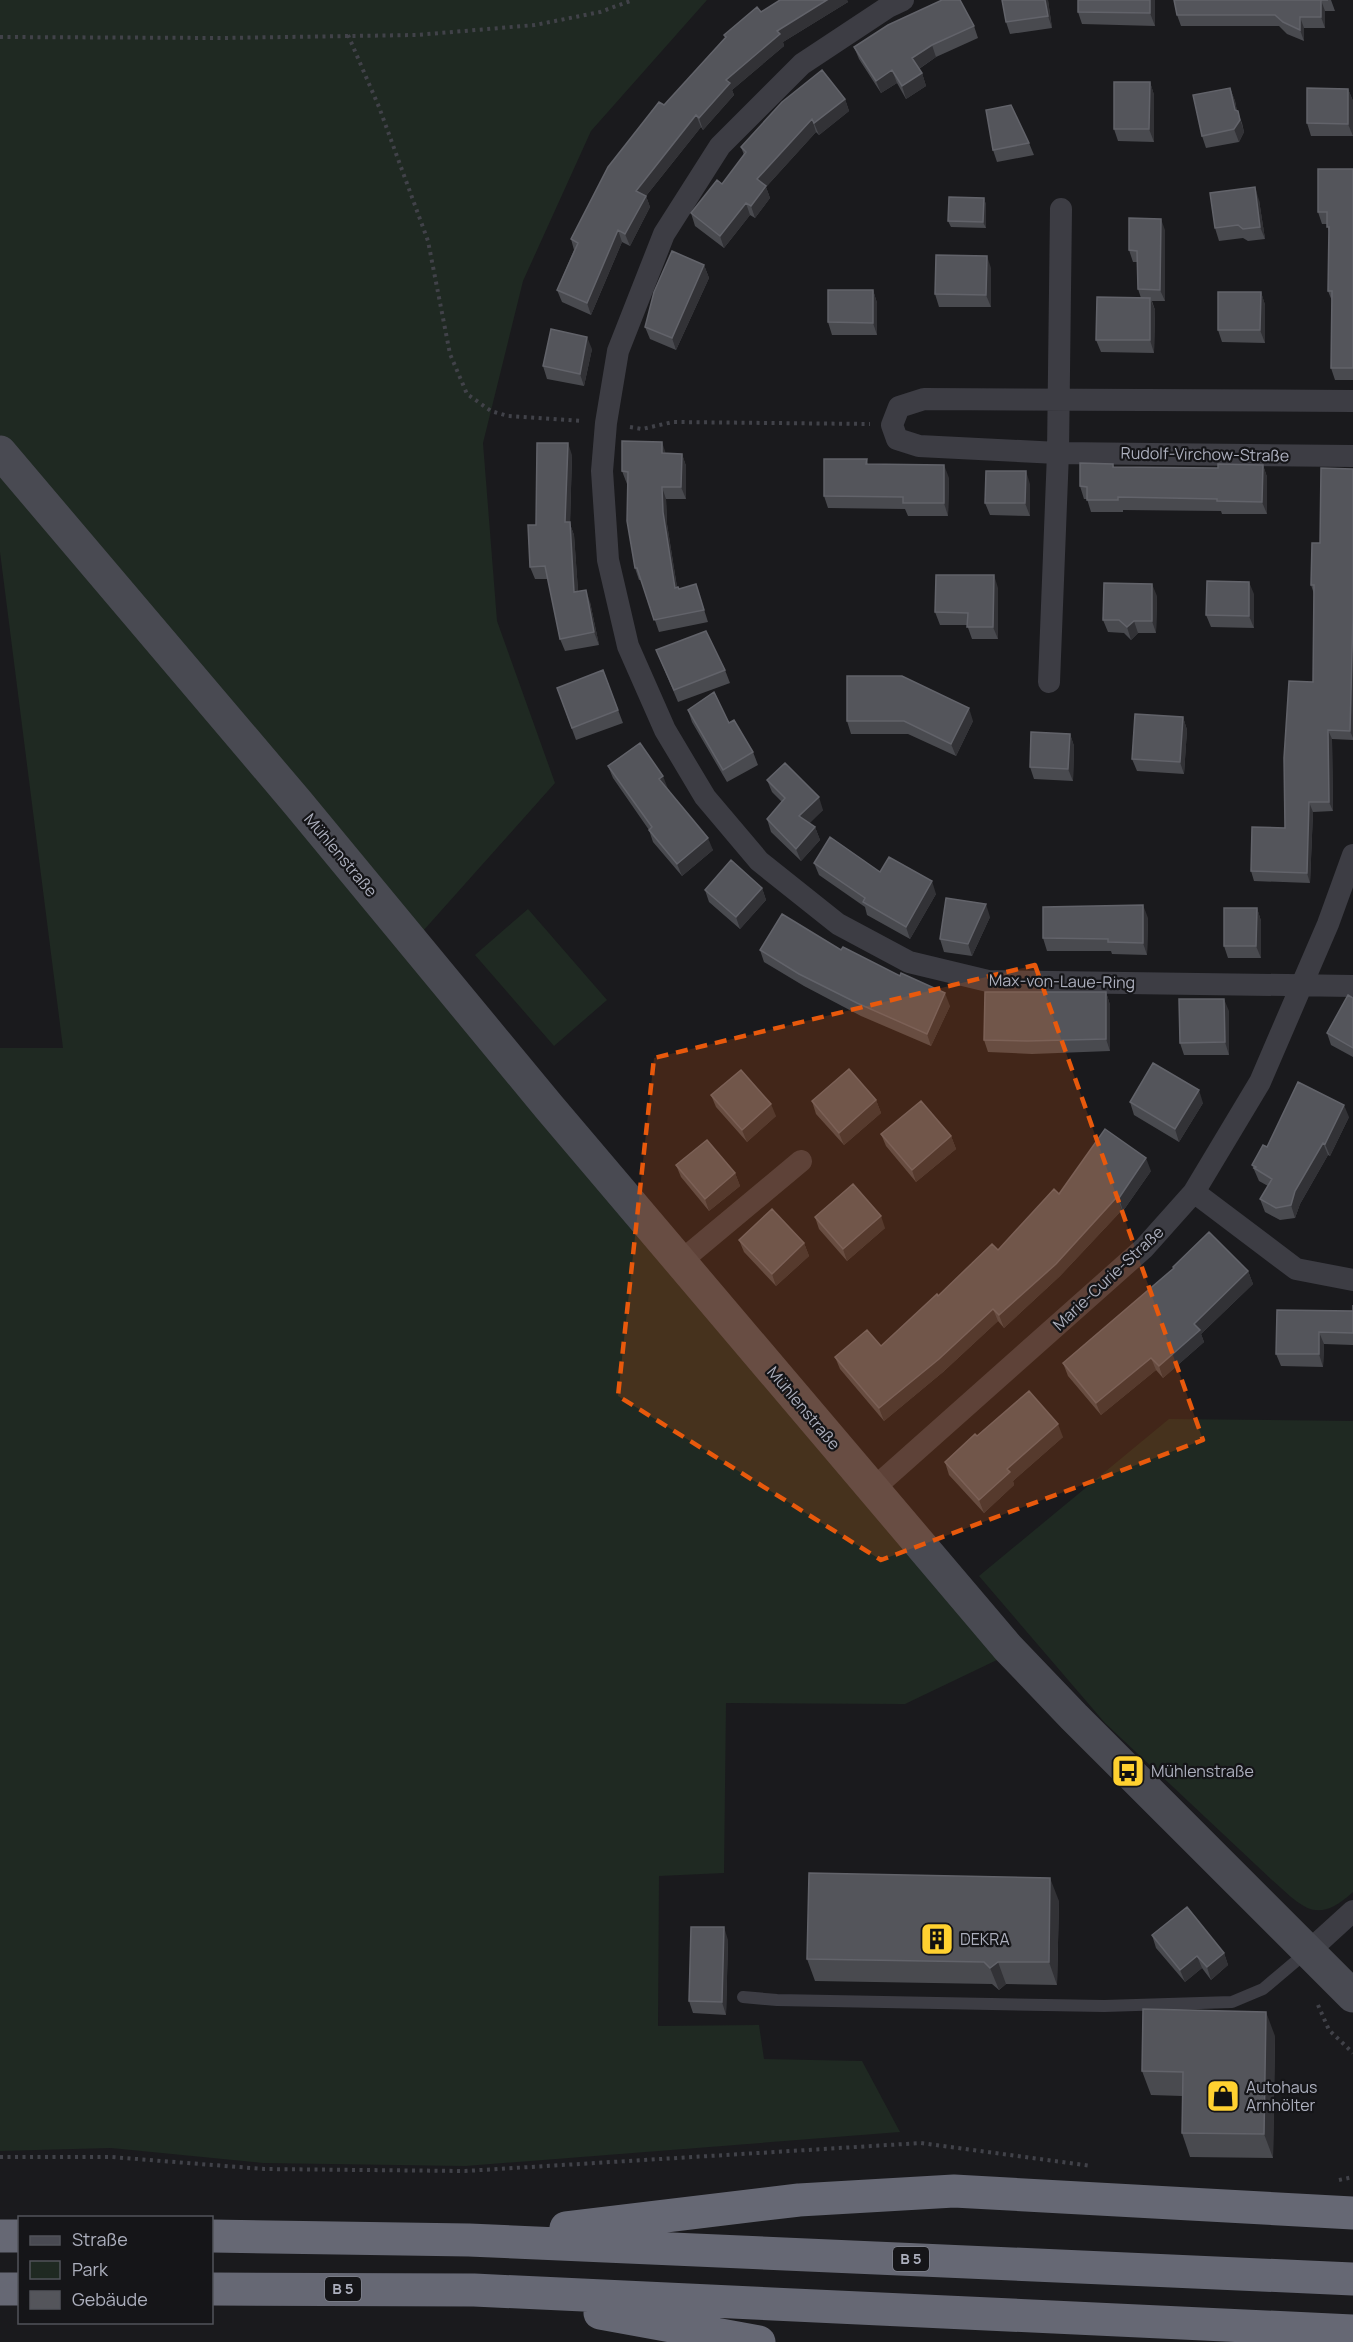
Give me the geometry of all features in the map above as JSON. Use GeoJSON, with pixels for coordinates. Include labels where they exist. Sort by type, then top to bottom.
{"type":"FeatureCollection","features":[{"type":"Feature","properties":{"kind":"highway"},"geometry":{"type":"LineString","coordinates":[[469,2240],[799,2200],[954,2191],[1353,2213]]}},
{"type":"Feature","properties":{"kind":"highway"},"geometry":{"type":"LineString","coordinates":[[0,2236],[18,2236]]}},
{"type":"Feature","properties":{"kind":"highway","name":"B 5"},"geometry":{"type":"LineString","coordinates":[[213,2236],[469,2240],[1353,2278]]}},
{"type":"Feature","properties":{"kind":"highway"},"geometry":{"type":"LineString","coordinates":[[0,2289],[18,2289]]}},
{"type":"Feature","properties":{"kind":"highway","name":"B 5"},"geometry":{"type":"LineString","coordinates":[[213,2289],[474,2290],[1353,2332]]}},
{"type":"Feature","properties":{"kind":"highway"},"geometry":{"type":"LineString","coordinates":[[474,2290],[759,2342]]}},
{"type":"Feature","properties":{"kind":"highway"},"geometry":{"type":"LineString","coordinates":[[1249,2342],[1353,2332]]}},
{"type":"Feature","properties":{"kind":"street","name":"Max-von-Laue-Ring"},"geometry":{"type":"LineString","coordinates":[[903,0],[888,7],[802,64],[720,146],[664,234],[618,351],[606,423],[602,471],[608,560],[628,646],[664,730],[705,797],[759,861],[838,924],[909,962],[988,981],[1353,986]]}},
{"type":"Feature","properties":{"kind":"street"},"geometry":{"type":"LineString","coordinates":[[1049,682],[1058,453],[1061,209]]}},
{"type":"Feature","properties":{"kind":"street"},"geometry":{"type":"LineString","coordinates":[[892,425],[899,407],[924,399],[1353,401]]}},
{"type":"Feature","properties":{"kind":"street","name":"Rudolf-Virchow-Straße"},"geometry":{"type":"LineString","coordinates":[[892,425],[897,439],[919,446],[1058,453],[1353,456]]}},
{"type":"Feature","properties":{"kind":"street","name":"Mühlenstraße"},"geometry":{"type":"LineString","coordinates":[[0,452],[297,802],[680,1262],[1008,1648],[1353,1996]]}},
{"type":"Feature","properties":{"kind":"street","name":"Marie-Curie-Straße"},"geometry":{"type":"LineString","coordinates":[[873,1489],[1144,1248],[1194,1192],[1260,1082],[1328,924],[1353,855]]}},
{"type":"Feature","properties":{"kind":"street"},"geometry":{"type":"LineString","coordinates":[[680,1262],[801,1161]]}},
{"type":"Feature","properties":{"kind":"street"},"geometry":{"type":"LineString","coordinates":[[1194,1192],[1296,1269],[1353,1280]]}},
{"type":"Feature","properties":{"kind":"street"},"geometry":{"type":"LineString","coordinates":[[1308,1951],[1353,1911]]}},
{"type":"Feature","properties":{"kind":"lane"},"geometry":{"type":"LineString","coordinates":[[744,1997],[777,2000],[1104,2006],[1232,2002],[1263,1989],[1308,1951]]}},
{"type":"Feature","properties":{"kind":"path"},"geometry":{"type":"LineString","coordinates":[[0,38],[416,35],[525,26],[600,12],[633,0]]}},
{"type":"Feature","properties":{"kind":"path"},"geometry":{"type":"LineString","coordinates":[[348,35],[379,107],[428,241],[450,354],[467,394],[491,411],[508,416],[624,423],[632,428],[642,429],[673,422],[892,425]]}},
{"type":"Feature","properties":{"kind":"path"},"geometry":{"type":"LineString","coordinates":[[0,2157],[111,2157],[264,2169],[465,2171],[921,2143],[1096,2167]]}},
{"type":"Feature","properties":{"kind":"path"},"geometry":{"type":"LineString","coordinates":[[1338,2180],[1353,2177]]}},
{"type":"Feature","properties":{"kind":"highlighted area"},"geometry":{"type":"Polygon","coordinates":[[[1035,965],[1203,1440],[881,1560],[618,1396],[654,1058],[1035,965]]]}},
{"type":"Feature","properties":{"kind":"green space"},"geometry":{"type":"Polygon","coordinates":[[[0,0],[707,0],[591,131],[523,281],[483,443],[497,621],[555,783],[423,931],[0,435],[0,0]]]}},
{"type":"Feature","properties":{"kind":"green space"},"geometry":{"type":"Polygon","coordinates":[[[0,475],[999,1659],[905,1704],[726,1703],[724,1873],[659,1876],[658,2026],[759,2025],[764,2059],[862,2061],[900,2132],[465,2166],[263,2163],[111,2148],[0,2151],[0,1048],[63,1048],[0,552],[0,475]]]}},
{"type":"Feature","properties":{"kind":"green space"},"geometry":{"type":"Polygon","coordinates":[[[528,909],[607,1000],[554,1046],[475,955],[528,909]]]}},
{"type":"Feature","properties":{"kind":"green space"},"geometry":{"type":"Polygon","coordinates":[[[1169,1419],[1353,1421],[1353,1892],[1329,1908],[1319,1910],[1301,1905],[1105,1723],[979,1576],[1169,1419]]]}},
{"type":"Feature","properties":{"kind":"building"},"geometry":{"type":"Polygon","coordinates":[[[780,0],[827,0],[777,31],[780,34],[726,80],[730,83],[699,118],[696,115],[636,191],[646,196],[625,234],[618,230],[587,303],[557,290],[578,243],[571,239],[608,167],[659,102],[664,105],[726,37],[724,35],[757,7],[761,12],[780,0]]]}},
{"type":"Feature","properties":{"kind":"building"},"geometry":{"type":"Polygon","coordinates":[[[942,0],[960,0],[974,26],[932,45],[912,58],[922,73],[902,86],[892,70],[876,81],[854,47],[888,25],[942,0]]]}},
{"type":"Feature","properties":{"kind":"building"},"geometry":{"type":"Polygon","coordinates":[[[1002,0],[1045,0],[1048,16],[1006,22],[1002,0]]]}},
{"type":"Feature","properties":{"kind":"building"},"geometry":{"type":"Polygon","coordinates":[[[1078,0],[1150,0],[1150,13],[1078,12],[1078,0]]]}},
{"type":"Feature","properties":{"kind":"building"},"geometry":{"type":"Polygon","coordinates":[[[1174,0],[1321,0],[1321,17],[1300,17],[1300,30],[1283,22],[1275,15],[1177,15],[1174,0]]]}},
{"type":"Feature","properties":{"kind":"building"},"geometry":{"type":"Polygon","coordinates":[[[822,70],[845,99],[814,123],[812,119],[757,179],[766,186],[751,206],[746,203],[720,236],[691,213],[717,180],[722,184],[746,152],[741,147],[782,102],[822,70]]]}},
{"type":"Feature","properties":{"kind":"building"},"geometry":{"type":"Polygon","coordinates":[[[1114,82],[1150,82],[1149,129],[1114,129],[1114,82]]]}},
{"type":"Feature","properties":{"kind":"building"},"geometry":{"type":"Polygon","coordinates":[[[1230,88],[1240,120],[1234,129],[1202,136],[1193,95],[1230,88]]]}},
{"type":"Feature","properties":{"kind":"building"},"geometry":{"type":"Polygon","coordinates":[[[1307,88],[1348,89],[1348,124],[1307,123],[1307,88]]]}},
{"type":"Feature","properties":{"kind":"building"},"geometry":{"type":"Polygon","coordinates":[[[1011,105],[1029,143],[993,150],[986,110],[1011,105]]]}},
{"type":"Feature","properties":{"kind":"building"},"geometry":{"type":"Polygon","coordinates":[[[1318,169],[1353,169],[1353,368],[1331,368],[1332,291],[1328,291],[1329,227],[1327,227],[1327,212],[1318,212],[1318,169]]]}},
{"type":"Feature","properties":{"kind":"building"},"geometry":{"type":"Polygon","coordinates":[[[1255,187],[1260,227],[1243,229],[1238,225],[1215,228],[1210,193],[1255,187]]]}},
{"type":"Feature","properties":{"kind":"building"},"geometry":{"type":"Polygon","coordinates":[[[949,197],[984,198],[983,222],[948,221],[949,197]]]}},
{"type":"Feature","properties":{"kind":"building"},"geometry":{"type":"Polygon","coordinates":[[[1129,218],[1161,219],[1160,290],[1138,289],[1137,251],[1129,250],[1129,218]]]}},
{"type":"Feature","properties":{"kind":"building"},"geometry":{"type":"Polygon","coordinates":[[[672,251],[704,265],[672,338],[645,327],[654,292],[672,251]]]}},
{"type":"Feature","properties":{"kind":"building"},"geometry":{"type":"Polygon","coordinates":[[[936,255],[987,256],[986,295],[935,294],[936,255]]]}},
{"type":"Feature","properties":{"kind":"building"},"geometry":{"type":"Polygon","coordinates":[[[828,290],[873,290],[873,323],[828,322],[828,290]]]}},
{"type":"Feature","properties":{"kind":"building"},"geometry":{"type":"Polygon","coordinates":[[[1218,292],[1261,292],[1260,330],[1218,330],[1218,292]]]}},
{"type":"Feature","properties":{"kind":"building"},"geometry":{"type":"Polygon","coordinates":[[[1097,297],[1150,298],[1150,340],[1096,340],[1097,297]]]}},
{"type":"Feature","properties":{"kind":"building"},"geometry":{"type":"Polygon","coordinates":[[[551,329],[587,337],[580,374],[543,366],[551,329]]]}},
{"type":"Feature","properties":{"kind":"building"},"geometry":{"type":"Polygon","coordinates":[[[622,441],[662,442],[662,453],[682,454],[681,487],[662,487],[663,512],[675,588],[696,584],[704,610],[654,620],[637,568],[635,568],[627,521],[628,472],[622,471],[622,441]]]}},
{"type":"Feature","properties":{"kind":"building"},"geometry":{"type":"Polygon","coordinates":[[[537,443],[568,443],[565,522],[570,522],[574,592],[586,590],[594,632],[560,639],[545,566],[530,567],[528,525],[536,525],[537,443]]]}},
{"type":"Feature","properties":{"kind":"building"},"geometry":{"type":"Polygon","coordinates":[[[824,459],[867,459],[866,464],[944,465],[944,503],[903,503],[903,497],[824,496],[824,459]]]}},
{"type":"Feature","properties":{"kind":"building"},"geometry":{"type":"Polygon","coordinates":[[[1080,463],[1113,464],[1113,467],[1218,468],[1218,464],[1263,465],[1262,502],[1118,497],[1118,500],[1087,500],[1087,487],[1080,486],[1080,463]]]}},
{"type":"Feature","properties":{"kind":"building"},"geometry":{"type":"Polygon","coordinates":[[[1321,468],[1353,469],[1350,731],[1328,730],[1329,802],[1309,802],[1307,873],[1251,871],[1252,827],[1285,828],[1284,758],[1289,681],[1313,682],[1312,543],[1320,543],[1321,468]]]}},
{"type":"Feature","properties":{"kind":"building"},"geometry":{"type":"Polygon","coordinates":[[[986,471],[1026,471],[1025,503],[985,503],[986,471]]]}},
{"type":"Feature","properties":{"kind":"building"},"geometry":{"type":"Polygon","coordinates":[[[936,575],[994,575],[993,627],[967,627],[968,613],[935,612],[936,575]]]}},
{"type":"Feature","properties":{"kind":"building"},"geometry":{"type":"Polygon","coordinates":[[[1207,581],[1249,582],[1249,616],[1206,615],[1207,581]]]}},
{"type":"Feature","properties":{"kind":"building"},"geometry":{"type":"Polygon","coordinates":[[[1104,583],[1152,584],[1152,621],[1134,621],[1127,627],[1119,620],[1103,620],[1104,583]]]}},
{"type":"Feature","properties":{"kind":"building"},"geometry":{"type":"Polygon","coordinates":[[[706,631],[725,670],[674,690],[656,650],[706,631]]]}},
{"type":"Feature","properties":{"kind":"building"},"geometry":{"type":"Polygon","coordinates":[[[603,670],[618,710],[572,728],[557,688],[603,670]]]}},
{"type":"Feature","properties":{"kind":"building"},"geometry":{"type":"Polygon","coordinates":[[[847,676],[902,676],[969,708],[951,744],[904,721],[847,721],[847,676]]]}},
{"type":"Feature","properties":{"kind":"building"},"geometry":{"type":"Polygon","coordinates":[[[714,692],[729,723],[734,720],[753,752],[723,770],[688,710],[714,692]]]}},
{"type":"Feature","properties":{"kind":"building"},"geometry":{"type":"Polygon","coordinates":[[[1135,714],[1183,717],[1180,762],[1132,759],[1135,714]]]}},
{"type":"Feature","properties":{"kind":"building"},"geometry":{"type":"Polygon","coordinates":[[[1031,732],[1070,734],[1068,769],[1030,767],[1031,732]]]}},
{"type":"Feature","properties":{"kind":"building"},"geometry":{"type":"Polygon","coordinates":[[[640,743],[663,776],[659,779],[708,838],[677,864],[649,830],[652,827],[608,766],[640,743]]]}},
{"type":"Feature","properties":{"kind":"building"},"geometry":{"type":"Polygon","coordinates":[[[785,763],[819,797],[799,816],[815,827],[796,849],[767,819],[785,798],[767,780],[785,763]]]}},
{"type":"Feature","properties":{"kind":"building"},"geometry":{"type":"Polygon","coordinates":[[[830,837],[880,872],[889,857],[932,881],[906,927],[863,902],[865,898],[814,863],[830,837]]]}},
{"type":"Feature","properties":{"kind":"building"},"geometry":{"type":"Polygon","coordinates":[[[731,860],[762,888],[736,917],[705,890],[731,860]]]}},
{"type":"Feature","properties":{"kind":"building"},"geometry":{"type":"Polygon","coordinates":[[[946,898],[986,904],[968,944],[940,939],[946,898]]]}},
{"type":"Feature","properties":{"kind":"building"},"geometry":{"type":"Polygon","coordinates":[[[1143,905],[1143,943],[1108,942],[1108,939],[1043,938],[1043,907],[1143,905]]]}},
{"type":"Feature","properties":{"kind":"building"},"geometry":{"type":"Polygon","coordinates":[[[1224,908],[1257,908],[1256,946],[1224,946],[1224,908]]]}},
{"type":"Feature","properties":{"kind":"building"},"geometry":{"type":"Polygon","coordinates":[[[782,914],[841,950],[843,947],[900,976],[901,973],[945,993],[927,1034],[799,974],[760,950],[782,914]]]}},
{"type":"Feature","properties":{"kind":"building"},"geometry":{"type":"Polygon","coordinates":[[[985,992],[1106,992],[1106,1039],[984,1040],[985,992]]]}},
{"type":"Feature","properties":{"kind":"building"},"geometry":{"type":"Polygon","coordinates":[[[1348,995],[1353,998],[1353,1048],[1327,1033],[1348,995]]]}},
{"type":"Feature","properties":{"kind":"building"},"geometry":{"type":"Polygon","coordinates":[[[1179,999],[1224,999],[1225,1042],[1180,1043],[1179,999]]]}},
{"type":"Feature","properties":{"kind":"building"},"geometry":{"type":"Polygon","coordinates":[[[1153,1063],[1199,1090],[1175,1129],[1130,1102],[1153,1063]]]}},
{"type":"Feature","properties":{"kind":"building"},"geometry":{"type":"Polygon","coordinates":[[[849,1069],[876,1100],[839,1133],[812,1101],[849,1069]]]}},
{"type":"Feature","properties":{"kind":"building"},"geometry":{"type":"Polygon","coordinates":[[[741,1070],[771,1104],[742,1130],[711,1095],[741,1070]]]}},
{"type":"Feature","properties":{"kind":"building"},"geometry":{"type":"Polygon","coordinates":[[[1298,1082],[1344,1105],[1325,1144],[1323,1143],[1295,1191],[1291,1205],[1276,1208],[1260,1199],[1272,1179],[1252,1165],[1263,1145],[1267,1147],[1298,1082]]]}},
{"type":"Feature","properties":{"kind":"building"},"geometry":{"type":"Polygon","coordinates":[[[921,1101],[951,1136],[912,1170],[881,1134],[921,1101]]]}},
{"type":"Feature","properties":{"kind":"building"},"geometry":{"type":"Polygon","coordinates":[[[1105,1129],[1146,1158],[1119,1198],[1117,1197],[1056,1264],[999,1315],[993,1309],[939,1359],[879,1408],[835,1357],[867,1330],[881,1346],[992,1244],[998,1250],[1054,1189],[1059,1194],[1105,1129]]]}},
{"type":"Feature","properties":{"kind":"building"},"geometry":{"type":"Polygon","coordinates":[[[707,1140],[735,1173],[705,1199],[676,1165],[707,1140]]]}},
{"type":"Feature","properties":{"kind":"building"},"geometry":{"type":"Polygon","coordinates":[[[853,1184],[881,1216],[843,1249],[815,1217],[853,1184]]]}},
{"type":"Feature","properties":{"kind":"building"},"geometry":{"type":"Polygon","coordinates":[[[772,1209],[804,1243],[772,1274],[739,1240],[772,1209]]]}},
{"type":"Feature","properties":{"kind":"building"},"geometry":{"type":"Polygon","coordinates":[[[1209,1232],[1248,1271],[1194,1324],[1200,1330],[1159,1366],[1151,1358],[1096,1403],[1063,1363],[1174,1268],[1209,1232]]]}},
{"type":"Feature","properties":{"kind":"building"},"geometry":{"type":"Polygon","coordinates":[[[1277,1310],[1353,1311],[1353,1333],[1319,1332],[1319,1354],[1276,1354],[1277,1310]]]}},
{"type":"Feature","properties":{"kind":"building"},"geometry":{"type":"Polygon","coordinates":[[[1029,1391],[1058,1424],[1007,1469],[1010,1472],[979,1500],[945,1462],[975,1434],[977,1436],[1029,1391]]]}},
{"type":"Feature","properties":{"kind":"building","name":"DEKRA"},"geometry":{"type":"Polygon","coordinates":[[[809,1873],[1050,1878],[1049,1962],[998,1962],[990,1968],[984,1962],[807,1959],[809,1873]]]}},
{"type":"Feature","properties":{"kind":"building"},"geometry":{"type":"Polygon","coordinates":[[[1187,1907],[1224,1953],[1207,1967],[1197,1956],[1180,1970],[1152,1935],[1187,1907]]]}},
{"type":"Feature","properties":{"kind":"building"},"geometry":{"type":"Polygon","coordinates":[[[691,1927],[724,1927],[722,2002],[689,2001],[691,1927]]]}},
{"type":"Feature","properties":{"kind":"building","name":"Autohaus Arnhölter"},"geometry":{"type":"Polygon","coordinates":[[[1143,2009],[1266,2012],[1264,2134],[1182,2133],[1183,2072],[1142,2071],[1143,2009]]]}},
{"type":"Feature","properties":{"kind":"place","name":"Mühlenstraße"},"geometry":{"type":"Point","coordinates":[1128,1771]}},
{"type":"Feature","properties":{"kind":"place","name":"DEKRA"},"geometry":{"type":"Point","coordinates":[937,1939]}},
{"type":"Feature","properties":{"kind":"place","name":"Autohaus Arnhölter"},"geometry":{"type":"Point","coordinates":[1223,2096]}}]}
